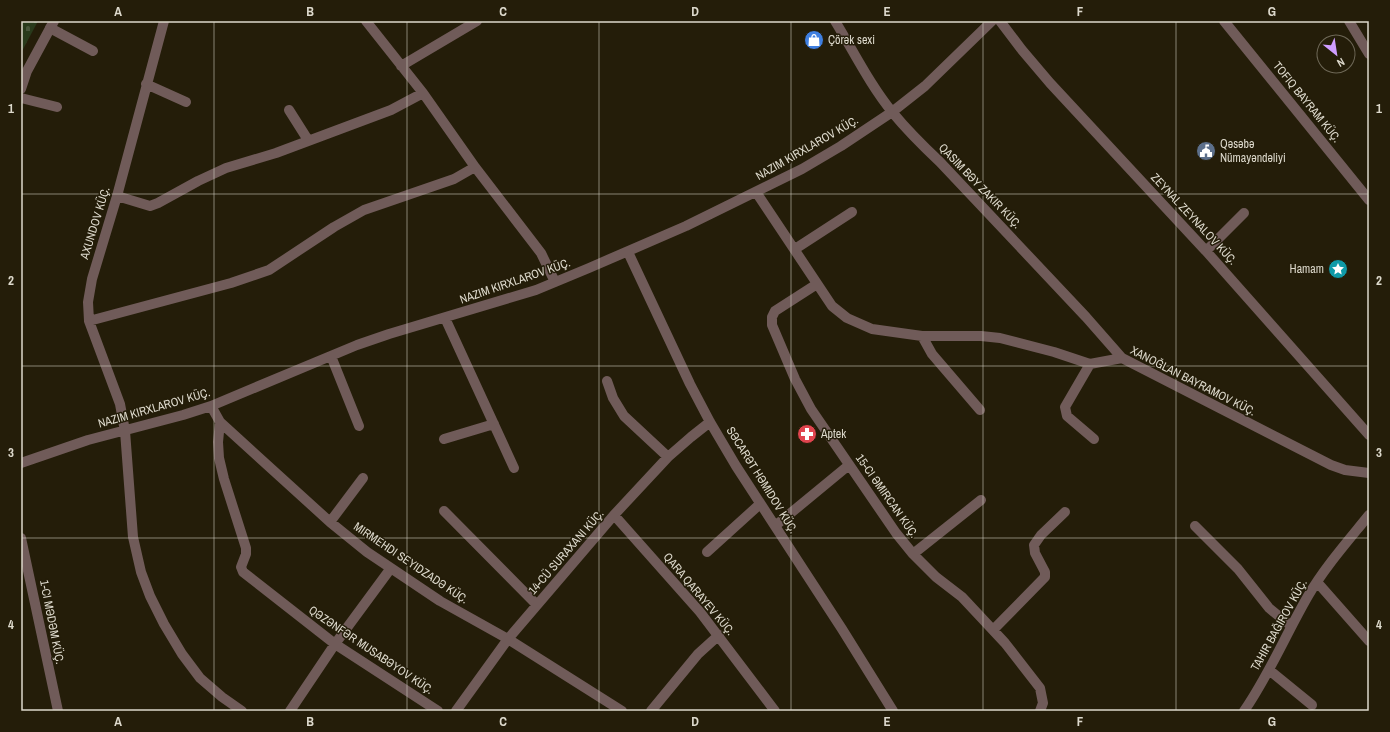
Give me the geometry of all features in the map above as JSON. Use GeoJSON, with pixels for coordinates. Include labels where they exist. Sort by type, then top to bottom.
{"type":"FeatureCollection","features":[{"type":"Feature","properties":{"kind":"street","name":"AXUNDOV KÜÇ."},"geometry":{"type":"LineString","coordinates":[[164,21],[146,84],[118,196],[92,279],[88,302],[89,321],[120,404],[125,431],[133,537],[141,572],[150,596],[164,624],[182,654],[200,678],[222,697],[242,711]]}},
{"type":"Feature","properties":{"kind":"street"},"geometry":{"type":"LineString","coordinates":[[366,21],[423,93],[475,167],[541,253],[555,282]]}},
{"type":"Feature","properties":{"kind":"street"},"geometry":{"type":"LineString","coordinates":[[402,66],[477,21]]}},
{"type":"Feature","properties":{"kind":"street"},"geometry":{"type":"LineString","coordinates":[[835,21],[880,95],[914,138],[940,162],[1086,317],[1122,358]]}},
{"type":"Feature","properties":{"kind":"street"},"geometry":{"type":"LineString","coordinates":[[21,463],[88,440],[183,415],[211,406],[330,356],[388,334],[536,290],[686,226],[802,169],[841,146],[892,112],[925,86],[992,21]]}},
{"type":"Feature","properties":{"kind":"street","name":"ZEYNAL ZEYNALOV KÜÇ."},"geometry":{"type":"LineString","coordinates":[[1000,21],[1050,83],[1206,251],[1369,435]]}},
{"type":"Feature","properties":{"kind":"street","name":"TOFIQ BAYRAM KÜÇ."},"geometry":{"type":"LineString","coordinates":[[1224,21],[1369,200]]}},
{"type":"Feature","properties":{"kind":"street"},"geometry":{"type":"LineString","coordinates":[[1349,21],[1369,54]]}},
{"type":"Feature","properties":{"kind":"street"},"geometry":{"type":"LineString","coordinates":[[21,89],[27,72],[52,24],[93,51]]}},
{"type":"Feature","properties":{"kind":"street"},"geometry":{"type":"LineString","coordinates":[[146,84],[186,102]]}},
{"type":"Feature","properties":{"kind":"street"},"geometry":{"type":"LineString","coordinates":[[118,196],[150,206],[226,168],[276,153],[391,110],[423,93]]}},
{"type":"Feature","properties":{"kind":"street"},"geometry":{"type":"LineString","coordinates":[[21,98],[57,107]]}},
{"type":"Feature","properties":{"kind":"street"},"geometry":{"type":"LineString","coordinates":[[289,110],[308,140]]}},
{"type":"Feature","properties":{"kind":"street"},"geometry":{"type":"LineString","coordinates":[[89,321],[270,270],[334,227],[364,210],[454,180],[475,167]]}},
{"type":"Feature","properties":{"kind":"street","name":"XANOĞLAN BAYRAMOV KÜÇ."},"geometry":{"type":"LineString","coordinates":[[756,192],[832,306],[847,318],[872,329],[922,336],[981,336],[1000,338],[1054,352],[1090,364],[1122,358],[1331,465],[1345,470],[1369,473]]}},
{"type":"Feature","properties":{"kind":"street"},"geometry":{"type":"LineString","coordinates":[[795,249],[852,212]]}},
{"type":"Feature","properties":{"kind":"street"},"geometry":{"type":"LineString","coordinates":[[1206,251],[1244,213]]}},
{"type":"Feature","properties":{"kind":"street","name":"SƏCARƏT HƏMIDOV KÜÇ."},"geometry":{"type":"LineString","coordinates":[[628,252],[690,384],[710,422],[760,504],[842,629],[893,711]]}},
{"type":"Feature","properties":{"kind":"street","name":"15-CI ƏMIRCAN KÜÇ."},"geometry":{"type":"LineString","coordinates":[[817,284],[775,311],[772,317],[772,324],[811,409],[896,533],[913,554],[936,576],[962,597],[994,629],[1040,688],[1043,703],[1040,711]]}},
{"type":"Feature","properties":{"kind":"street"},"geometry":{"type":"LineString","coordinates":[[445,318],[514,468]]}},
{"type":"Feature","properties":{"kind":"street"},"geometry":{"type":"LineString","coordinates":[[922,336],[932,354],[980,410]]}},
{"type":"Feature","properties":{"kind":"street"},"geometry":{"type":"LineString","coordinates":[[330,356],[359,426]]}},
{"type":"Feature","properties":{"kind":"street"},"geometry":{"type":"LineString","coordinates":[[1090,364],[1065,407],[1067,416],[1094,439]]}},
{"type":"Feature","properties":{"kind":"street"},"geometry":{"type":"LineString","coordinates":[[607,381],[613,398],[624,416],[668,458]]}},
{"type":"Feature","properties":{"kind":"street","name":"MIRMEHDI SEYIDZADƏ KÜÇ."},"geometry":{"type":"LineString","coordinates":[[211,406],[220,422],[351,540],[440,601],[508,639],[622,711]]}},
{"type":"Feature","properties":{"kind":"street","name":"QƏZƏNFƏR MUSABƏYOV KÜÇ."},"geometry":{"type":"LineString","coordinates":[[220,422],[218,442],[219,458],[224,479],[246,548],[246,554],[241,567],[243,572],[335,644],[438,711]]}},
{"type":"Feature","properties":{"kind":"street"},"geometry":{"type":"LineString","coordinates":[[456,711],[508,639],[614,515],[668,458],[710,422]]}},
{"type":"Feature","properties":{"kind":"street"},"geometry":{"type":"LineString","coordinates":[[444,439],[494,424]]}},
{"type":"Feature","properties":{"kind":"street"},"geometry":{"type":"LineString","coordinates":[[774,526],[849,465]]}},
{"type":"Feature","properties":{"kind":"street"},"geometry":{"type":"LineString","coordinates":[[330,522],[363,478]]}},
{"type":"Feature","properties":{"kind":"street"},"geometry":{"type":"LineString","coordinates":[[913,554],[981,500]]}},
{"type":"Feature","properties":{"kind":"street"},"geometry":{"type":"LineString","coordinates":[[707,552],[760,504]]}},
{"type":"Feature","properties":{"kind":"street"},"geometry":{"type":"LineString","coordinates":[[444,511],[537,605]]}},
{"type":"Feature","properties":{"kind":"street"},"geometry":{"type":"LineString","coordinates":[[994,629],[1045,577],[1045,572],[1035,553],[1034,545],[1041,535],[1065,512]]}},
{"type":"Feature","properties":{"kind":"street","name":"QARA QARAYEV KÜÇ."},"geometry":{"type":"LineString","coordinates":[[614,515],[700,612],[775,711]]}},
{"type":"Feature","properties":{"kind":"street"},"geometry":{"type":"LineString","coordinates":[[1244,711],[1269,670],[1291,626],[1317,582],[1369,515]]}},
{"type":"Feature","properties":{"kind":"street"},"geometry":{"type":"LineString","coordinates":[[1194,526],[1238,569],[1269,608],[1291,626]]}},
{"type":"Feature","properties":{"kind":"street","name":"1-CI MƏDƏM KÜÇ."},"geometry":{"type":"LineString","coordinates":[[21,538],[54,700],[58,711]]}},
{"type":"Feature","properties":{"kind":"street"},"geometry":{"type":"LineString","coordinates":[[290,711],[335,644],[391,568]]}},
{"type":"Feature","properties":{"kind":"street"},"geometry":{"type":"LineString","coordinates":[[1317,582],[1369,641]]}},
{"type":"Feature","properties":{"kind":"street"},"geometry":{"type":"LineString","coordinates":[[651,711],[698,654],[718,635]]}},
{"type":"Feature","properties":{"kind":"street"},"geometry":{"type":"LineString","coordinates":[[1269,670],[1312,705]]}},
{"type":"Feature","properties":{"kind":"green space"},"geometry":{"type":"Polygon","coordinates":[[[21,21],[38,21],[21,53],[21,21]]]}},
{"type":"Feature","properties":{"kind":"place","name":"Çörək sexi"},"geometry":{"type":"Point","coordinates":[814,40]}},
{"type":"Feature","properties":{"kind":"place","name":"Qəsəbə Nümayəndəliyi"},"geometry":{"type":"Point","coordinates":[1206,151]}},
{"type":"Feature","properties":{"kind":"place","name":"Hamam"},"geometry":{"type":"Point","coordinates":[1338,269]}},
{"type":"Feature","properties":{"kind":"place","name":"Aptek"},"geometry":{"type":"Point","coordinates":[807,434]}}]}
